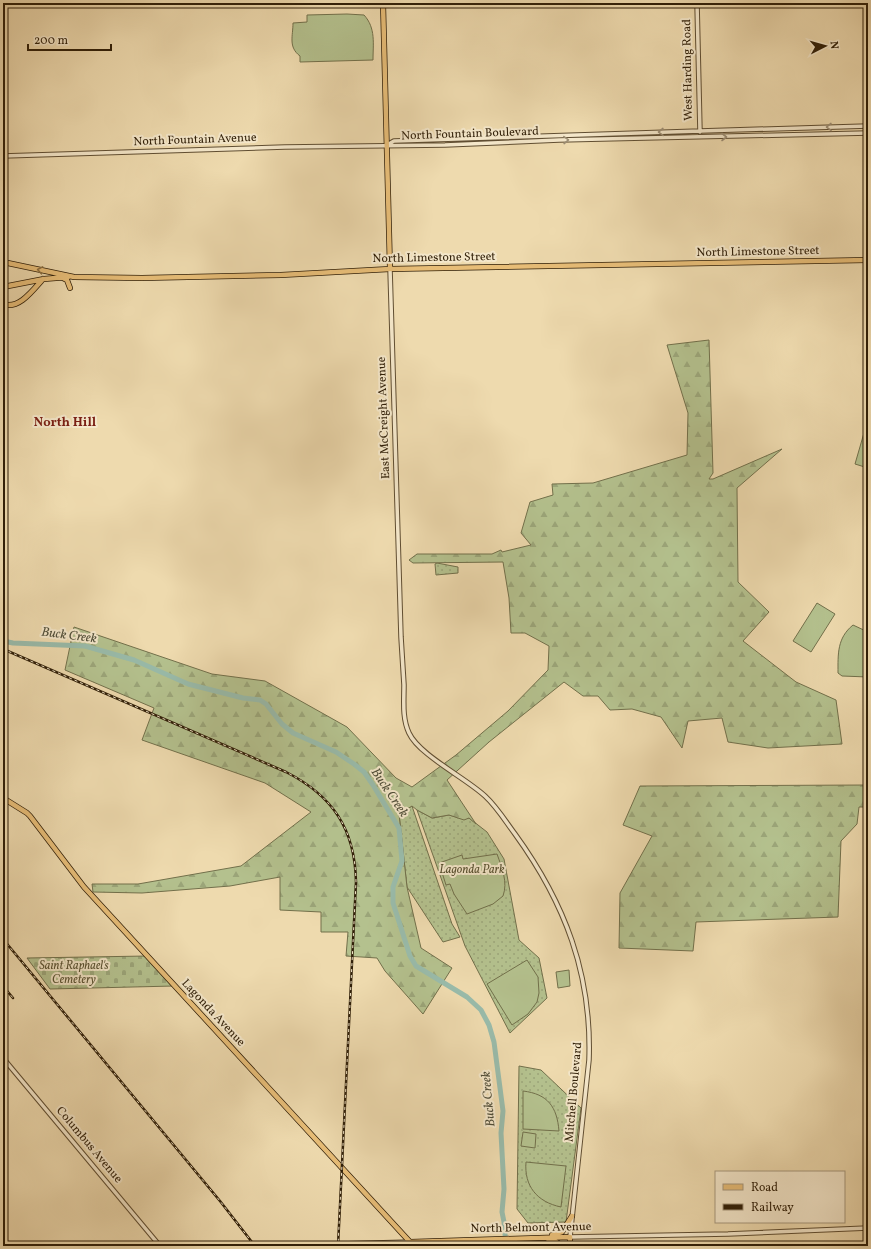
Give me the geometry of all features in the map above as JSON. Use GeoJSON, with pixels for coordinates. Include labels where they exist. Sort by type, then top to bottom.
{"type":"FeatureCollection","features":[{"type":"Feature","properties":{"kind":"main road","name":"East McCreight Avenue"},"geometry":{"type":"LineString","coordinates":[[383,3],[390,269]]}},
{"type":"Feature","properties":{"kind":"main road","name":"North Limestone Street"},"geometry":{"type":"LineString","coordinates":[[4,264],[74,276],[142,278],[236,276],[390,269],[868,260]]}},
{"type":"Feature","properties":{"kind":"main road"},"geometry":{"type":"LineString","coordinates":[[3,287],[44,279],[74,276]]}},
{"type":"Feature","properties":{"kind":"main road"},"geometry":{"type":"LineString","coordinates":[[59,277],[66,280],[70,288]]}},
{"type":"Feature","properties":{"kind":"main road"},"geometry":{"type":"LineString","coordinates":[[3,304],[11,306],[17,304],[44,279]]}},
{"type":"Feature","properties":{"kind":"main road","name":"Lagonda Avenue"},"geometry":{"type":"LineString","coordinates":[[3,798],[30,816],[84,887],[410,1242]]}},
{"type":"Feature","properties":{"kind":"main road"},"geometry":{"type":"LineString","coordinates":[[543,1238],[562,1232],[572,1216]]}},
{"type":"Feature","properties":{"kind":"main road","name":"North Belmont Avenue"},"geometry":{"type":"LineString","coordinates":[[410,1242],[570,1237]]}},
{"type":"Feature","properties":{"kind":"main road","name":"Mitchell Boulevard"},"geometry":{"type":"LineString","coordinates":[[570,1237],[570,1246]]}},
{"type":"Feature","properties":{"kind":"main road"},"geometry":{"type":"LineString","coordinates":[[543,1238],[555,1241],[562,1246]]}},
{"type":"Feature","properties":{"kind":"street","name":"West Harding Road"},"geometry":{"type":"LineString","coordinates":[[697,3],[700,137]]}},
{"type":"Feature","properties":{"kind":"street","name":"North Fountain Boulevard"},"geometry":{"type":"LineString","coordinates":[[387,145],[394,141],[700,130],[868,126]]}},
{"type":"Feature","properties":{"kind":"street","name":"North Fountain Boulevard"},"geometry":{"type":"LineString","coordinates":[[387,145],[445,145],[868,133]]}},
{"type":"Feature","properties":{"kind":"street","name":"North Fountain Avenue"},"geometry":{"type":"LineString","coordinates":[[3,156],[387,145]]}},
{"type":"Feature","properties":{"kind":"street","name":"East McCreight Avenue"},"geometry":{"type":"LineString","coordinates":[[390,269],[401,637],[404,691]]}},
{"type":"Feature","properties":{"kind":"street","name":"Mitchell Boulevard"},"geometry":{"type":"LineString","coordinates":[[404,691],[405,719],[411,737],[428,753],[485,795],[495,808],[534,861],[548,884],[568,928],[578,960],[586,1002],[589,1053],[570,1237]]}},
{"type":"Feature","properties":{"kind":"street","name":"Columbus Avenue"},"geometry":{"type":"LineString","coordinates":[[3,1058],[160,1246]]}},
{"type":"Feature","properties":{"kind":"street","name":"North Belmont Avenue"},"geometry":{"type":"LineString","coordinates":[[570,1237],[728,1234],[868,1228]]}},
{"type":"Feature","properties":{"kind":"street"},"geometry":{"type":"LineString","coordinates":[[436,1246],[448,1240]]}},
{"type":"Feature","properties":{"kind":"street","name":"North Belmont Avenue"},"geometry":{"type":"LineString","coordinates":[[195,1246],[298,1246],[410,1242]]}},
{"type":"Feature","properties":{"kind":"green space"},"geometry":{"type":"Polygon","coordinates":[[[307,15],[364,15],[368,20],[373,36],[373,60],[300,62],[300,56],[296,53],[293,45],[293,23],[307,22],[307,15]]]}},
{"type":"Feature","properties":{"kind":"green space"},"geometry":{"type":"Polygon","coordinates":[[[709,340],[713,473],[709,479],[713,479],[782,449],[737,488],[738,582],[769,612],[743,641],[796,682],[836,700],[842,744],[768,748],[728,742],[722,718],[688,721],[682,748],[661,717],[632,709],[610,710],[598,696],[583,696],[564,682],[489,742],[447,780],[476,824],[469,818],[464,820],[449,815],[432,818],[412,806],[399,814],[407,887],[421,948],[452,968],[423,1014],[385,971],[377,958],[346,956],[348,932],[321,932],[321,912],[280,910],[280,877],[230,886],[142,893],[93,892],[92,884],[138,884],[241,866],[311,812],[265,783],[142,740],[154,708],[65,670],[74,627],[212,674],[265,681],[347,727],[396,778],[412,787],[456,755],[508,711],[548,670],[549,646],[525,633],[511,633],[509,598],[503,562],[413,563],[409,560],[417,554],[492,554],[501,550],[502,552],[531,545],[521,533],[530,502],[553,495],[552,484],[593,483],[687,455],[688,413],[667,345],[709,340]]]}},
{"type":"Feature","properties":{"kind":"green space"},"geometry":{"type":"Polygon","coordinates":[[[868,419],[868,468],[855,464],[868,419]]]}},
{"type":"Feature","properties":{"kind":"green space"},"geometry":{"type":"Polygon","coordinates":[[[437,563],[458,567],[458,573],[436,575],[435,564],[437,563]]]}},
{"type":"Feature","properties":{"kind":"green space"},"geometry":{"type":"Polygon","coordinates":[[[817,603],[835,614],[811,652],[793,641],[817,603]]]}},
{"type":"Feature","properties":{"kind":"green space"},"geometry":{"type":"Polygon","coordinates":[[[853,625],[868,632],[868,677],[842,676],[838,673],[841,641],[853,625]]]}},
{"type":"Feature","properties":{"kind":"green space"},"geometry":{"type":"Polygon","coordinates":[[[868,785],[868,807],[859,807],[857,824],[841,841],[838,917],[696,922],[693,951],[619,948],[620,893],[652,836],[623,825],[640,786],[868,785]]]}},
{"type":"Feature","properties":{"kind":"green space"},"geometry":{"type":"Polygon","coordinates":[[[412,806],[452,924],[460,937],[443,942],[407,887],[399,814],[412,806]]]}},
{"type":"Feature","properties":{"kind":"green space","name":"Lagonda Park"},"geometry":{"type":"Polygon","coordinates":[[[417,810],[432,818],[449,815],[464,819],[469,818],[487,832],[504,859],[519,940],[539,958],[547,998],[510,1033],[465,946],[417,810]]]}},
{"type":"Feature","properties":{"kind":"green space"},"geometry":{"type":"Polygon","coordinates":[[[497,854],[505,880],[503,896],[493,904],[467,914],[454,894],[450,884],[446,885],[439,863],[462,855],[463,859],[497,854]]]}},
{"type":"Feature","properties":{"kind":"green space","name":"Saint Raphael's Cemetery"},"geometry":{"type":"Polygon","coordinates":[[[147,956],[174,986],[50,989],[27,958],[147,956]]]}},
{"type":"Feature","properties":{"kind":"green space"},"geometry":{"type":"Polygon","coordinates":[[[527,960],[538,977],[539,993],[537,1002],[528,1014],[512,1025],[487,984],[527,960]]]}},
{"type":"Feature","properties":{"kind":"green space"},"geometry":{"type":"Polygon","coordinates":[[[569,970],[570,986],[558,988],[556,972],[569,970]]]}},
{"type":"Feature","properties":{"kind":"green space"},"geometry":{"type":"Polygon","coordinates":[[[519,1066],[541,1070],[581,1108],[566,1222],[528,1223],[517,1209],[519,1066]]]}},
{"type":"Feature","properties":{"kind":"green space"},"geometry":{"type":"Polygon","coordinates":[[[523,1091],[539,1095],[550,1103],[556,1115],[559,1131],[523,1129],[523,1091]]]}},
{"type":"Feature","properties":{"kind":"green space"},"geometry":{"type":"Polygon","coordinates":[[[523,1132],[536,1134],[535,1148],[521,1146],[523,1132]]]}},
{"type":"Feature","properties":{"kind":"green space"},"geometry":{"type":"Polygon","coordinates":[[[526,1162],[566,1166],[561,1207],[545,1201],[534,1192],[527,1178],[526,1162]]]}},
{"type":"Feature","properties":{"kind":"waterway","name":"Buck Creek"},"geometry":{"type":"LineString","coordinates":[[3,641],[13,643],[85,646],[134,660],[188,684],[243,698],[260,700],[266,704],[282,724],[293,733],[336,752],[364,772],[399,828],[402,861],[393,887],[393,903],[410,956],[416,966],[467,997],[481,1010],[489,1025],[494,1042],[503,1111],[501,1133],[504,1189],[502,1212],[506,1246]]}},
{"type":"Feature","properties":{"kind":"railway"},"geometry":{"type":"LineString","coordinates":[[3,649],[286,772],[302,781],[329,803],[346,830],[355,863],[356,882],[338,1246]]}},
{"type":"Feature","properties":{"kind":"railway"},"geometry":{"type":"LineString","coordinates":[[3,939],[220,1201],[255,1246]]}},
{"type":"Feature","properties":{"kind":"railway"},"geometry":{"type":"LineString","coordinates":[[3,986],[13,998]]}},
{"type":"Feature","properties":{"kind":"district","name":"North Hill"},"geometry":{"type":"Point","coordinates":[65,423]}}]}
